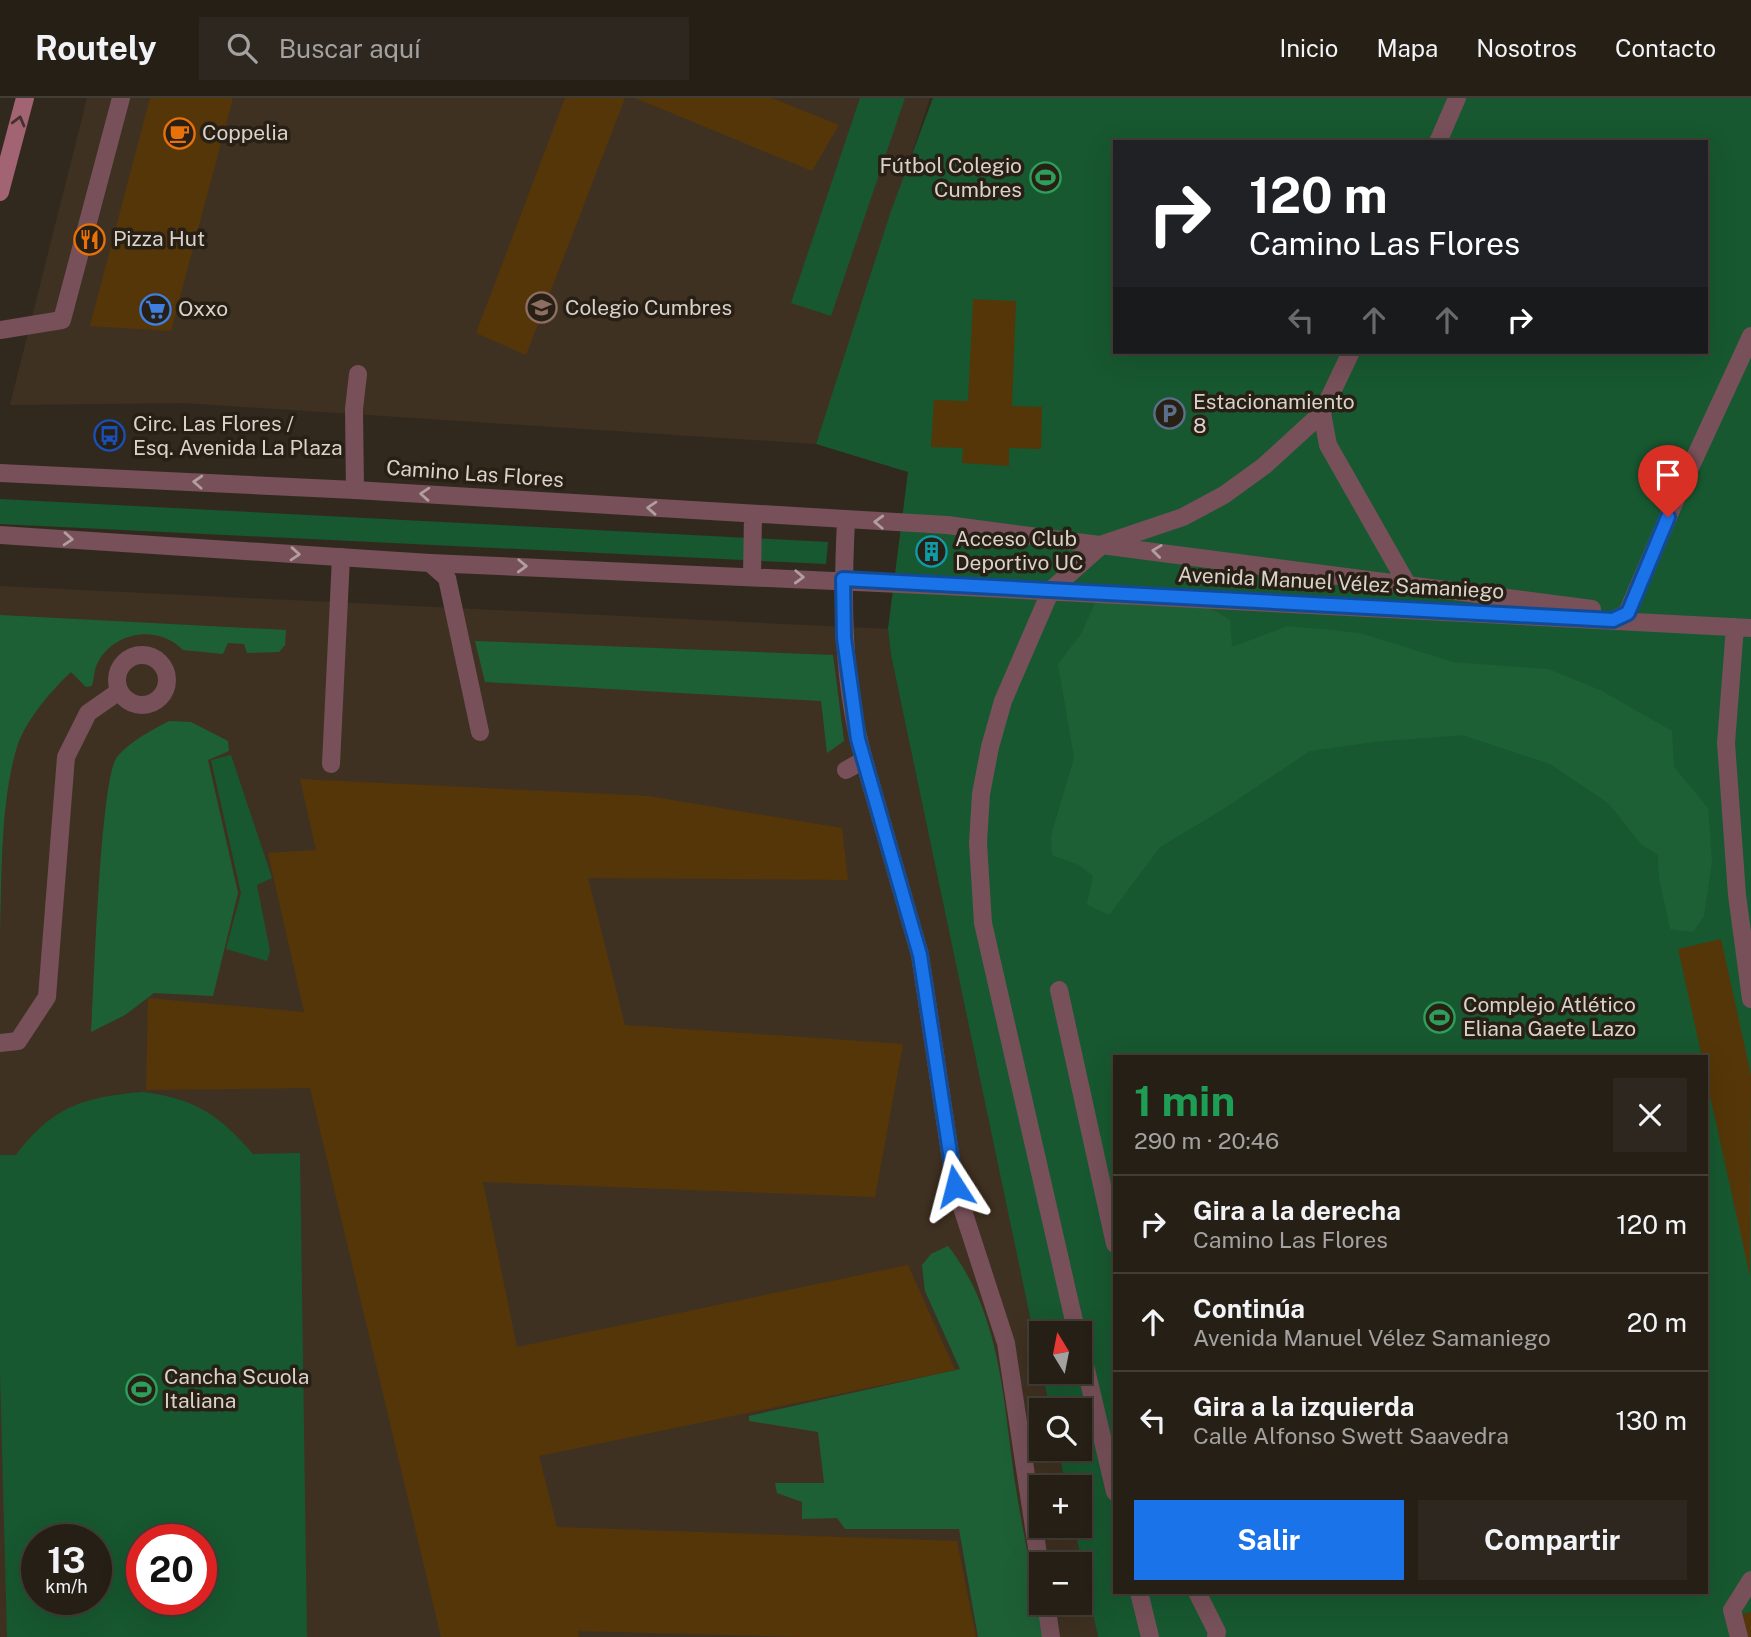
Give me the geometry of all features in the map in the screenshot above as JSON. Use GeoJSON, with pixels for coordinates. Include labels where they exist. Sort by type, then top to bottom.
{"type":"FeatureCollection","features":[{"type":"Feature","properties":{"kind":"main road"},"geometry":{"type":"LineString","coordinates":[[0,192],[25,98]]}},
{"type":"Feature","properties":{"kind":"street"},"geometry":{"type":"LineString","coordinates":[[0,330],[62,320],[121,98]]}},
{"type":"Feature","properties":{"kind":"street"},"geometry":{"type":"LineString","coordinates":[[1439,140],[1457,98]]}},
{"type":"Feature","properties":{"kind":"street"},"geometry":{"type":"LineString","coordinates":[[1620,617],[1751,336]]}},
{"type":"Feature","properties":{"kind":"street"},"geometry":{"type":"LineString","coordinates":[[1074,1321],[983,923],[979,882],[981,794],[1003,701],[1051,590],[1103,544],[1183,517],[1224,495],[1264,466],[1322,413],[1350,354]]}},
{"type":"Feature","properties":{"kind":"street"},"geometry":{"type":"LineString","coordinates":[[355,490],[358,374]]}},
{"type":"Feature","properties":{"kind":"street"},"geometry":{"type":"LineString","coordinates":[[1322,413],[1328,445],[1407,584]]}},
{"type":"Feature","properties":{"kind":"street","name":"Camino Las Flores"},"geometry":{"type":"LineString","coordinates":[[0,473],[355,490],[956,526],[1020,534]]}},
{"type":"Feature","properties":{"kind":"street"},"geometry":{"type":"LineString","coordinates":[[752,576],[753,515]]}},
{"type":"Feature","properties":{"kind":"street"},"geometry":{"type":"LineString","coordinates":[[846,521],[844,638],[858,739],[920,955],[955,1186],[1006,1343],[1038,1552]]}},
{"type":"Feature","properties":{"kind":"street","name":"Avenida Manuel Vélez Samaniego"},"geometry":{"type":"LineString","coordinates":[[1020,534],[1407,584],[1620,617]]}},
{"type":"Feature","properties":{"kind":"street"},"geometry":{"type":"LineString","coordinates":[[0,535],[430,563],[843,579]]}},
{"type":"Feature","properties":{"kind":"street"},"geometry":{"type":"LineString","coordinates":[[331,764],[341,557]]}},
{"type":"Feature","properties":{"kind":"street"},"geometry":{"type":"LineString","coordinates":[[430,563],[447,578],[480,732]]}},
{"type":"Feature","properties":{"kind":"street","name":"Avenida Manuel Vélez Samaniego"},"geometry":{"type":"LineString","coordinates":[[843,579],[1620,617],[1743,628]]}},
{"type":"Feature","properties":{"kind":"street"},"geometry":{"type":"LineString","coordinates":[[1743,628],[1726,743],[1737,895],[1751,999]]}},
{"type":"Feature","properties":{"kind":"street"},"geometry":{"type":"LineString","coordinates":[[0,1042],[18,1041],[47,997],[66,757],[88,713],[118,692]]}},
{"type":"Feature","properties":{"kind":"street"},"geometry":{"type":"LineString","coordinates":[[846,770],[864,760]]}},
{"type":"Feature","properties":{"kind":"street"},"geometry":{"type":"LineString","coordinates":[[1059,990],[1113,1235]]}},
{"type":"Feature","properties":{"kind":"street"},"geometry":{"type":"LineString","coordinates":[[1089,1384],[1113,1484]]}},
{"type":"Feature","properties":{"kind":"street"},"geometry":{"type":"LineString","coordinates":[[1739,1637],[1732,1610],[1751,1580]]}},
{"type":"Feature","properties":{"kind":"street"},"geometry":{"type":"LineString","coordinates":[[1139,1594],[1150,1637]]}},
{"type":"Feature","properties":{"kind":"street"},"geometry":{"type":"LineString","coordinates":[[1198,1594],[1217,1632],[1216,1637]]}},
{"type":"Feature","properties":{"kind":"street"},"geometry":{"type":"LineString","coordinates":[[1048,1615],[1051,1637]]}},
{"type":"Feature","properties":{"kind":"shaded area","name":"Colegio Cumbres"},"geometry":{"type":"Polygon","coordinates":[[[87,98],[930,98],[816,444],[184,403],[10,405],[87,98]]]}},
{"type":"Feature","properties":{"kind":"shaded area"},"geometry":{"type":"Polygon","coordinates":[[[0,586],[888,629],[891,655],[1031,1321],[1029,1321],[1029,1384],[1045,1384],[1047,1398],[1029,1398],[1029,1461],[1061,1461],[1063,1475],[1029,1475],[1029,1538],[1077,1538],[1080,1552],[1029,1552],[1029,1615],[1092,1615],[1092,1609],[1098,1637],[0,1637],[0,586]]]}},
{"type":"Feature","properties":{"kind":"green space"},"geometry":{"type":"Polygon","coordinates":[[[860,98],[905,98],[831,316],[791,303],[860,98]]]}},
{"type":"Feature","properties":{"kind":"green space"},"geometry":{"type":"Polygon","coordinates":[[[933,98],[1751,98],[1751,1637],[1098,1637],[1092,1609],[1092,1552],[1080,1552],[1077,1538],[1092,1538],[1092,1475],[1063,1475],[1061,1461],[1092,1461],[1092,1398],[1047,1398],[1045,1384],[1092,1384],[1092,1321],[1031,1321],[891,655],[888,629],[908,472],[816,444],[891,211],[933,98]]]}},
{"type":"Feature","properties":{"kind":"green space"},"geometry":{"type":"Polygon","coordinates":[[[0,499],[828,542],[826,564],[0,524],[0,499]]]}},
{"type":"Feature","properties":{"kind":"green space"},"geometry":{"type":"Polygon","coordinates":[[[1128,595],[1203,604],[1230,620],[1232,647],[1288,626],[1360,633],[1453,662],[1548,669],[1600,690],[1672,731],[1674,767],[1708,808],[1712,861],[1704,916],[1693,932],[1670,929],[1659,877],[1658,855],[1642,845],[1608,803],[1550,764],[1463,735],[1374,742],[1310,751],[1225,808],[1160,847],[1109,915],[1087,904],[1093,876],[1079,865],[1052,855],[1051,836],[1074,758],[1058,664],[1081,634],[1095,603],[1128,595]]]}},
{"type":"Feature","properties":{"kind":"green space"},"geometry":{"type":"Polygon","coordinates":[[[0,615],[286,630],[285,645],[279,652],[247,653],[244,644],[228,643],[223,654],[183,650],[161,637],[137,635],[114,644],[104,653],[96,666],[92,686],[86,687],[71,672],[56,687],[29,722],[19,741],[13,763],[3,836],[0,933],[0,615]]]}},
{"type":"Feature","properties":{"kind":"green space"},"geometry":{"type":"Polygon","coordinates":[[[475,641],[833,655],[844,741],[827,753],[821,701],[485,682],[475,641]]]}},
{"type":"Feature","properties":{"kind":"green space"},"geometry":{"type":"Polygon","coordinates":[[[169,721],[191,722],[228,741],[229,751],[208,760],[238,893],[213,996],[154,993],[125,1015],[91,1032],[102,843],[111,773],[122,751],[169,721]]]}},
{"type":"Feature","properties":{"kind":"green space"},"geometry":{"type":"Polygon","coordinates":[[[231,755],[272,878],[257,885],[270,951],[267,961],[226,949],[241,893],[211,760],[231,755]]]}},
{"type":"Feature","properties":{"kind":"green space"},"geometry":{"type":"Polygon","coordinates":[[[143,1092],[178,1099],[217,1119],[253,1154],[300,1153],[307,1637],[7,1637],[0,1373],[0,1155],[16,1155],[43,1125],[57,1115],[71,1107],[103,1097],[143,1092]]]}},
{"type":"Feature","properties":{"kind":"green space"},"geometry":{"type":"Polygon","coordinates":[[[948,1246],[966,1274],[991,1334],[1004,1398],[1029,1560],[1029,1615],[1040,1615],[1044,1637],[978,1637],[959,1529],[845,1529],[837,1518],[802,1519],[802,1502],[777,1493],[775,1483],[824,1483],[818,1432],[749,1421],[749,1416],[960,1369],[925,1291],[922,1265],[931,1254],[948,1246]]]}},
{"type":"Feature","properties":{"kind":"building"},"geometry":{"type":"Polygon","coordinates":[[[150,98],[233,98],[171,331],[90,326],[150,98]]]}},
{"type":"Feature","properties":{"kind":"building"},"geometry":{"type":"Polygon","coordinates":[[[565,98],[625,98],[526,355],[476,333],[565,98]]]}},
{"type":"Feature","properties":{"kind":"building"},"geometry":{"type":"Polygon","coordinates":[[[635,98],[772,98],[839,125],[812,171],[635,98]]]}},
{"type":"Feature","properties":{"kind":"building"},"geometry":{"type":"Polygon","coordinates":[[[973,299],[1016,301],[1012,406],[1042,407],[1041,449],[1009,448],[1009,466],[962,463],[963,448],[931,447],[934,400],[968,401],[973,299]]]}},
{"type":"Feature","properties":{"kind":"building","name":"Acceso Club Deportivo UC"},"geometry":{"type":"Polygon","coordinates":[[[944,538],[944,563],[921,563],[921,539],[944,538]]]}},
{"type":"Feature","properties":{"kind":"building"},"geometry":{"type":"Polygon","coordinates":[[[300,779],[648,796],[842,828],[848,880],[588,878],[625,1025],[903,1044],[875,1197],[483,1182],[517,1347],[908,1265],[955,1370],[539,1456],[557,1527],[957,1541],[976,1637],[803,1637],[578,1631],[579,1637],[441,1637],[310,1088],[146,1090],[148,998],[304,1012],[268,853],[316,850],[300,779]]]}},
{"type":"Feature","properties":{"kind":"building"},"geometry":{"type":"Polygon","coordinates":[[[1721,939],[1751,1075],[1750,1276],[1708,1087],[1708,1055],[1702,1055],[1678,949],[1721,939]]]}},
{"type":"Feature","properties":{"kind":"building"},"geometry":{"type":"Polygon","coordinates":[[[1751,1612],[1751,1637],[1747,1637],[1742,1614],[1751,1612]]]}},
{"type":"Feature","properties":{"kind":"place","name":"Coppelia"},"geometry":{"type":"Point","coordinates":[179,133]}},
{"type":"Feature","properties":{"kind":"place","name":"Fútbol Colegio Cumbres"},"geometry":{"type":"Point","coordinates":[1045,178]}},
{"type":"Feature","properties":{"kind":"place","name":"Pizza Hut"},"geometry":{"type":"Point","coordinates":[90,239]}},
{"type":"Feature","properties":{"kind":"place","name":"Colegio Cumbres"},"geometry":{"type":"Point","coordinates":[542,308]}},
{"type":"Feature","properties":{"kind":"place","name":"Oxxo"},"geometry":{"type":"Point","coordinates":[155,309]}},
{"type":"Feature","properties":{"kind":"place","name":"Estacionamiento 8"},"geometry":{"type":"Point","coordinates":[1170,414]}},
{"type":"Feature","properties":{"kind":"place","name":"Circ. Las Flores / Esq. Avenida La Plaza"},"geometry":{"type":"Point","coordinates":[110,436]}},
{"type":"Feature","properties":{"kind":"place","name":"Acceso Club Deportivo UC"},"geometry":{"type":"Point","coordinates":[932,551]}},
{"type":"Feature","properties":{"kind":"place","name":"Complejo Atlético Eliana Gaete Lazo"},"geometry":{"type":"Point","coordinates":[1440,1017]}},
{"type":"Feature","properties":{"kind":"place","name":"Cancha Scuola Italiana"},"geometry":{"type":"Point","coordinates":[141,1389]}},
{"type":"Feature","properties":{"kind":"route"},"geometry":{"type":"LineString","coordinates":[[955,1186],[920,955],[858,739],[844,638],[843,579],[1613,620],[1628,613],[1668,517]]}}]}
